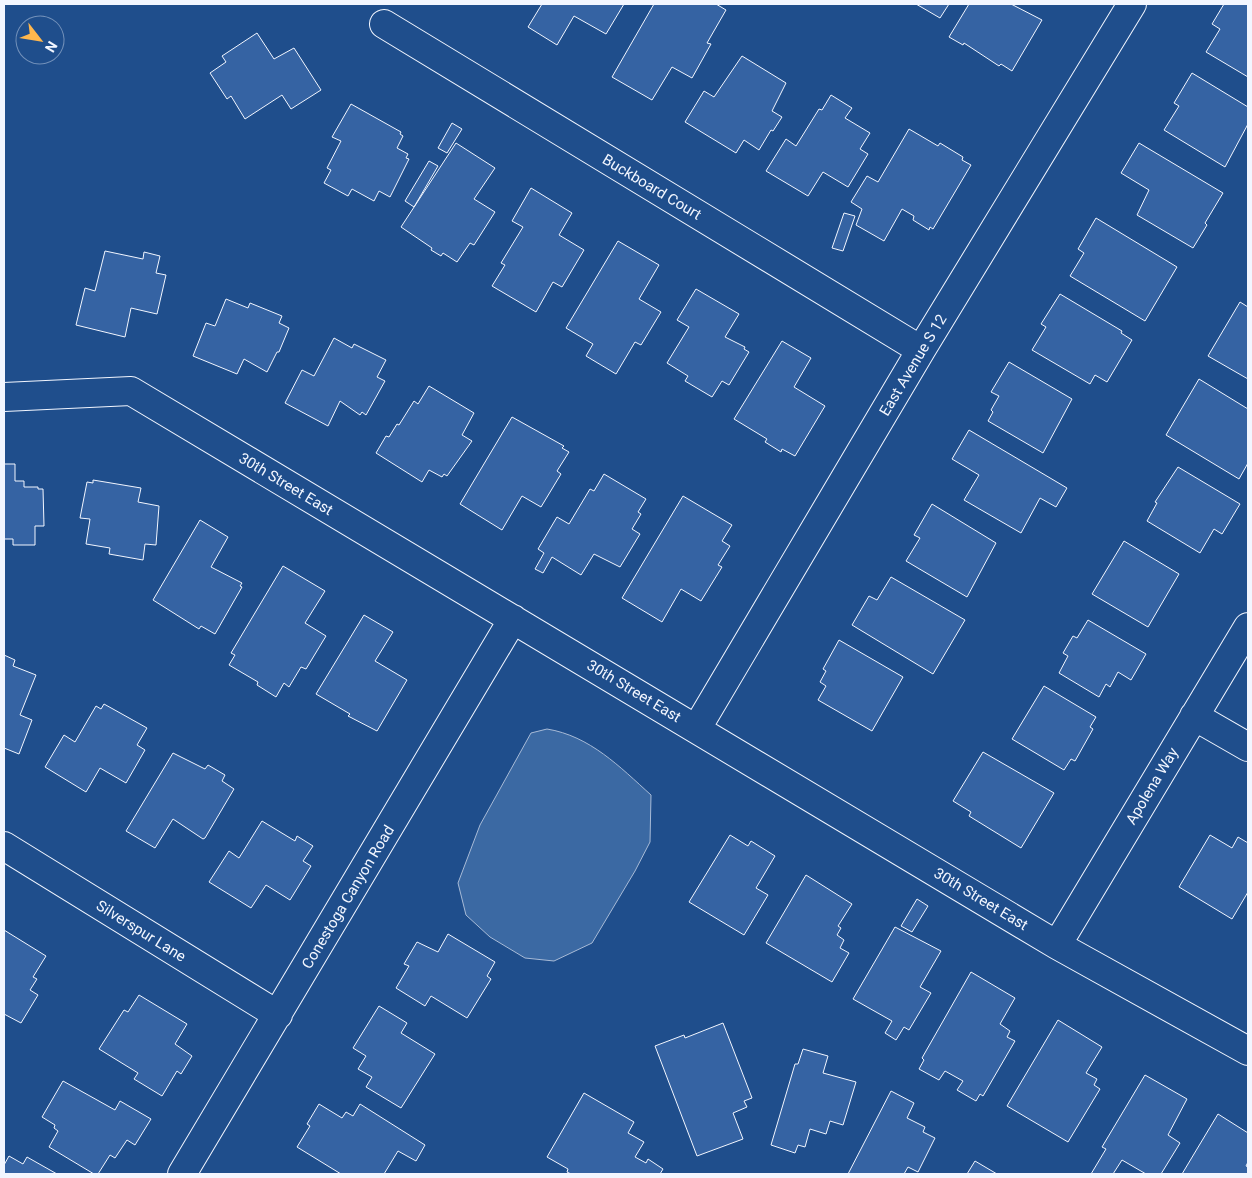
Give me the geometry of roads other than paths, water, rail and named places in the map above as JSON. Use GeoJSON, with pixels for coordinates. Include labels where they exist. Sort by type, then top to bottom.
{"type":"FeatureCollection","features":[{"type":"Feature","properties":{"kind":"street","name":"East Avenue S 12"},"geometry":{"type":"LineString","coordinates":[[697,728],[921,350],[1132,4]]}},
{"type":"Feature","properties":{"kind":"street","name":"Buckboard Court"},"geometry":{"type":"LineString","coordinates":[[384,24],[921,350]]}},
{"type":"Feature","properties":{"kind":"street","name":"30th Street East"},"geometry":{"type":"LineString","coordinates":[[4,397],[131,391],[1057,945],[1248,1051]]}},
{"type":"Feature","properties":{"kind":"street","name":"Conestoga Canyon Road"},"geometry":{"type":"LineString","coordinates":[[182,1174],[513,619]]}},
{"type":"Feature","properties":{"kind":"street","name":"Apolena Way"},"geometry":{"type":"LineString","coordinates":[[1057,945],[1248,627]]}},
{"type":"Feature","properties":{"kind":"street"},"geometry":{"type":"LineString","coordinates":[[1194,716],[1248,747]]}},
{"type":"Feature","properties":{"kind":"street","name":"Silverspur Lane"},"geometry":{"type":"LineString","coordinates":[[4,846],[278,1015]]}},
{"type":"Feature","properties":{"kind":"water"},"geometry":{"type":"Polygon","coordinates":[[[547,729],[577,738],[604,754],[651,795],[650,842],[635,871],[592,943],[554,961],[525,958],[490,937],[466,915],[458,883],[480,825],[531,733],[547,729]]]}}]}
